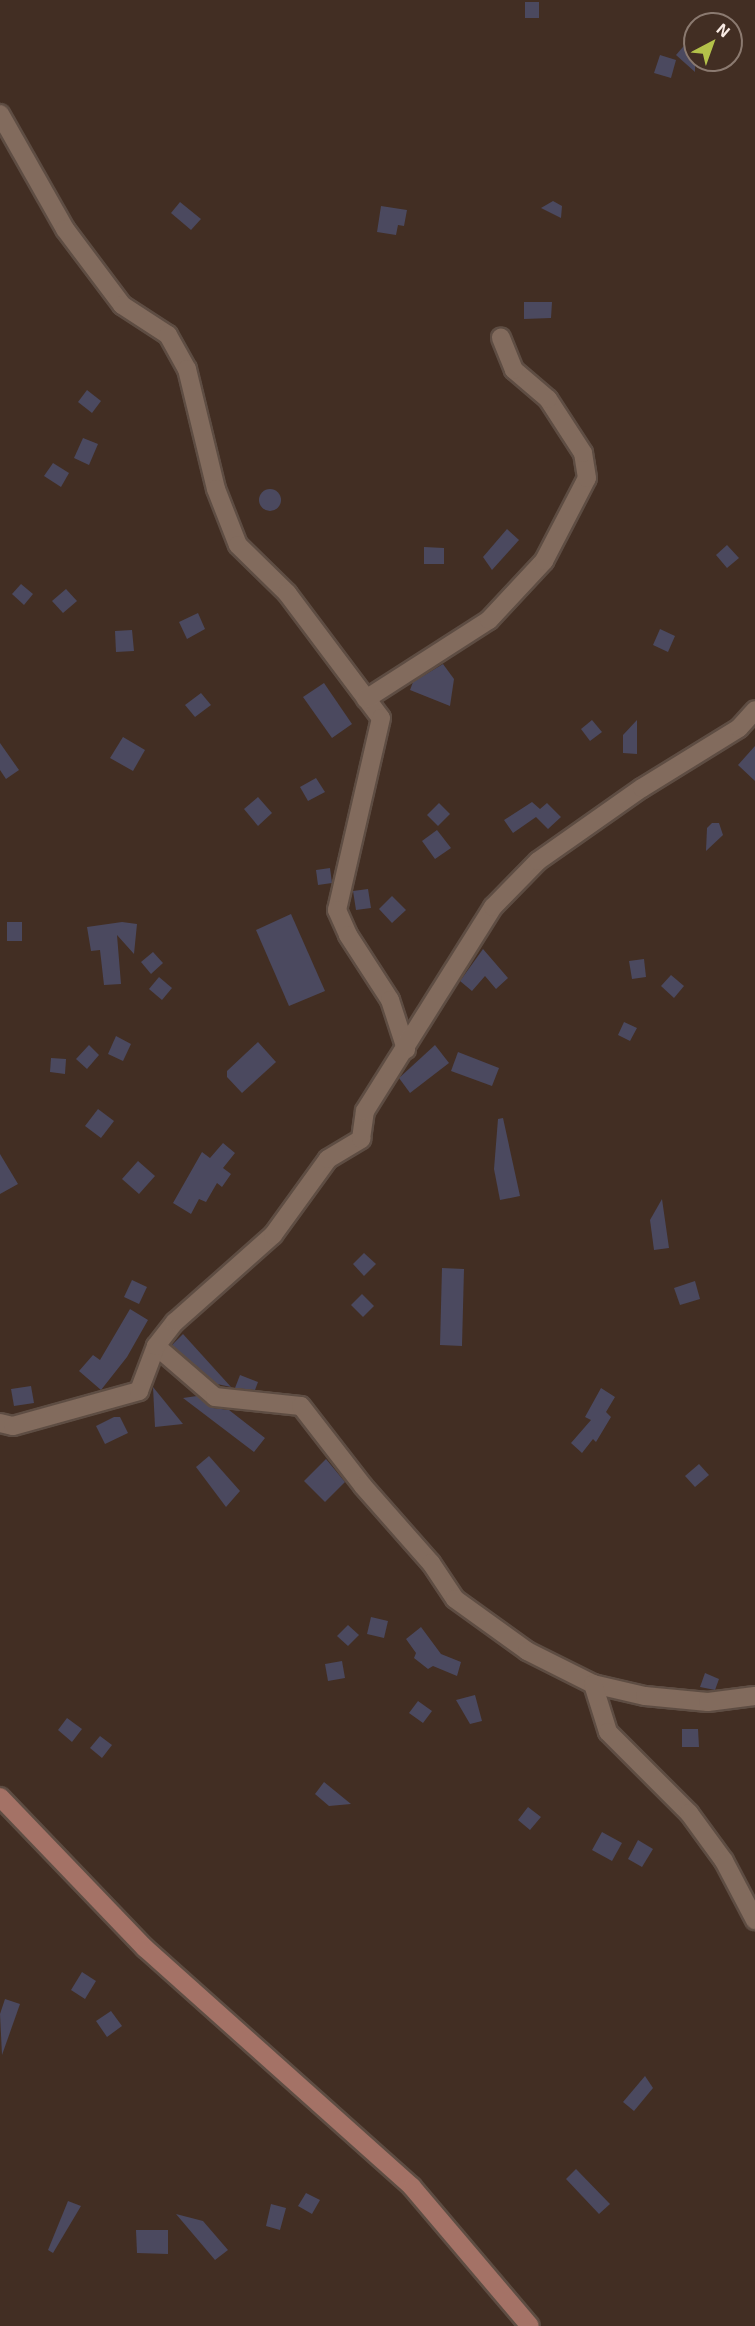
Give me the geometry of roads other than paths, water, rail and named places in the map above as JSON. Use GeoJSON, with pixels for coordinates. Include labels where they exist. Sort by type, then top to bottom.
{"type":"FeatureCollection","features":[{"type":"Feature","properties":{"kind":"street"},"geometry":{"type":"LineString","coordinates":[[0,114],[65,229],[122,305],[168,335],[173,343],[187,369],[216,489],[238,545],[287,593],[381,718],[337,910],[348,935],[390,1000],[405,1050]]}},
{"type":"Feature","properties":{"kind":"street"},"geometry":{"type":"LineString","coordinates":[[366,699],[489,620],[544,561],[586,478],[583,453],[548,399],[514,370],[501,338]]}},
{"type":"Feature","properties":{"kind":"street"},"geometry":{"type":"LineString","coordinates":[[0,1424],[13,1426],[139,1391],[156,1346],[175,1322],[273,1235],[328,1159],[361,1139],[365,1111],[493,907],[538,861],[642,788],[739,728],[755,710]]}},
{"type":"Feature","properties":{"kind":"street"},"geometry":{"type":"LineString","coordinates":[[156,1346],[215,1397],[301,1406],[363,1486],[431,1563],[455,1599],[527,1651],[593,1684],[645,1696],[708,1702],[755,1696]]}},
{"type":"Feature","properties":{"kind":"street"},"geometry":{"type":"LineString","coordinates":[[593,1684],[608,1732],[689,1813],[724,1861],[755,1920]]}},
{"type":"Feature","properties":{"kind":"street"},"geometry":{"type":"LineString","coordinates":[[0,1797],[145,1948],[412,2187],[530,2326]]}}]}
